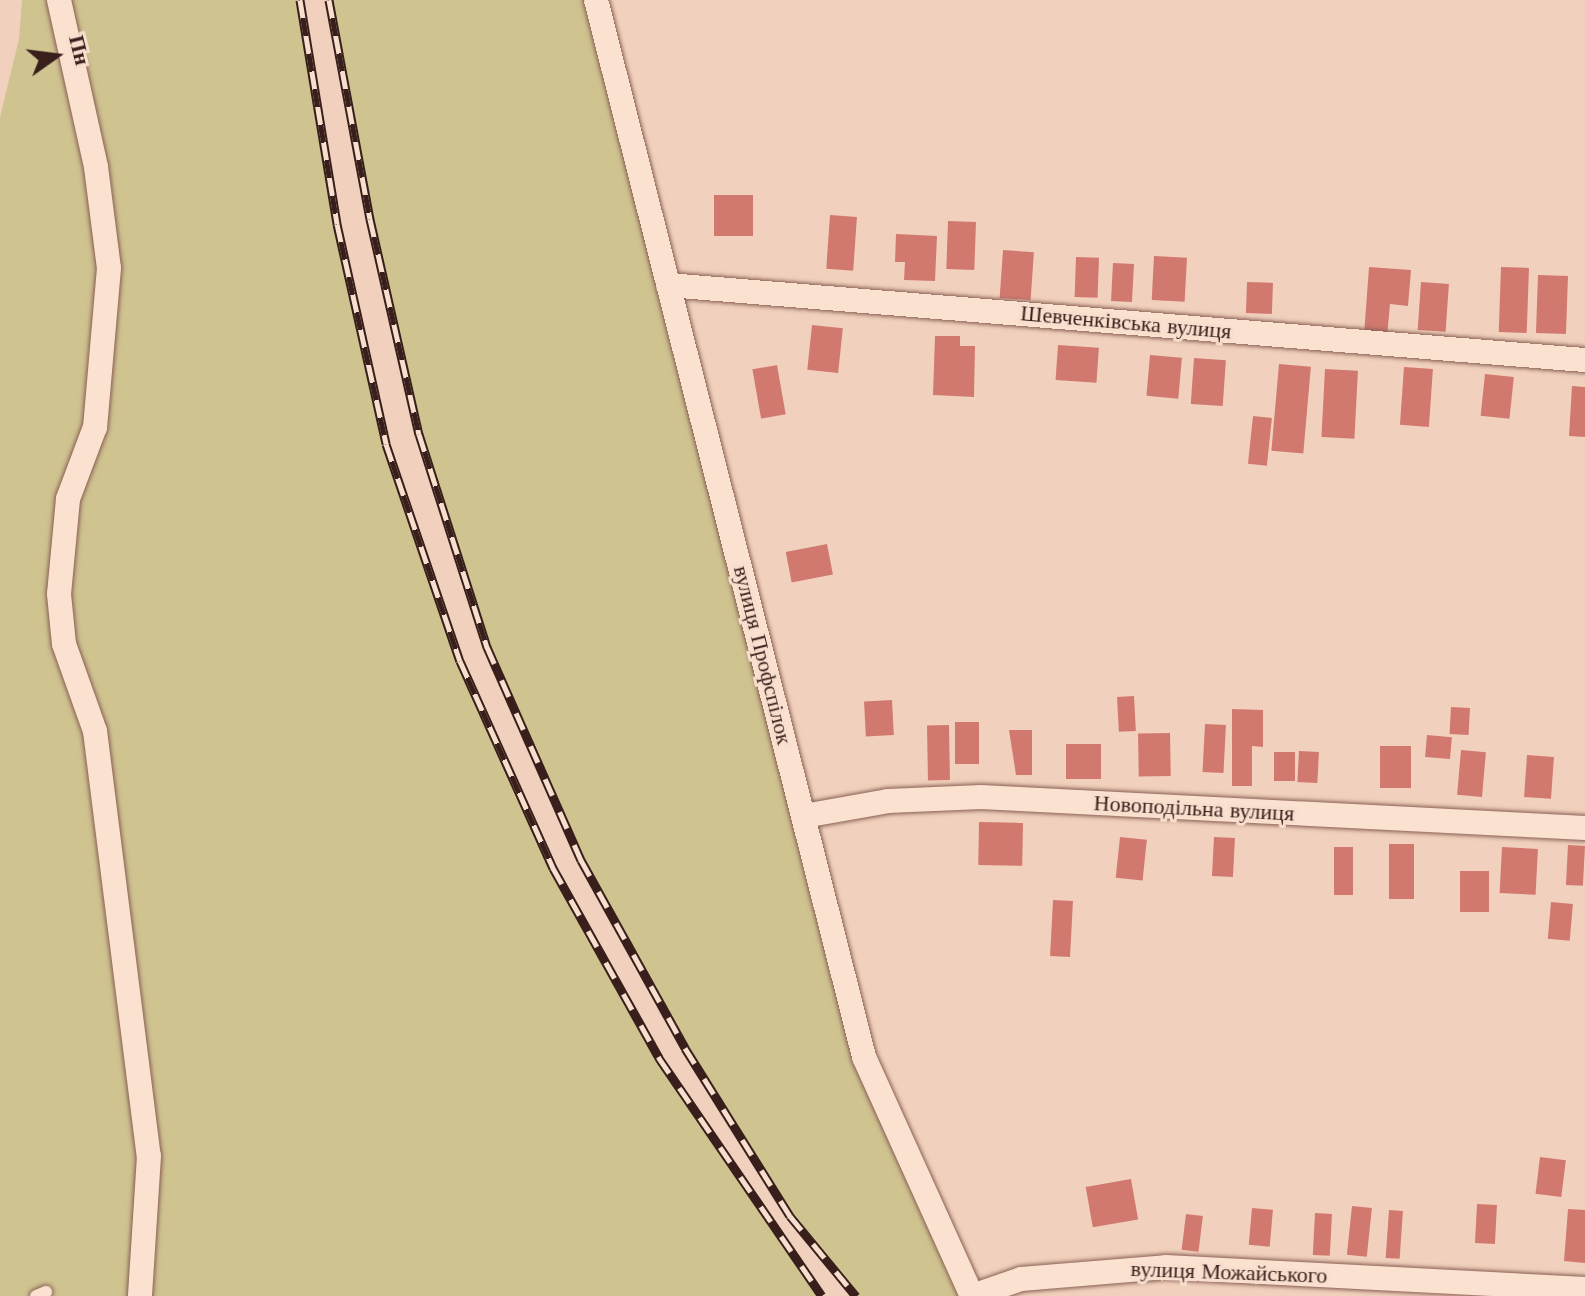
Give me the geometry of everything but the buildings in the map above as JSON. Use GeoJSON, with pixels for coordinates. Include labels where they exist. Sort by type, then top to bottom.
{"type":"FeatureCollection","features":[{"type":"Feature","properties":{"kind":"street"},"geometry":{"type":"LineString","coordinates":[[59,0],[96,167],[109,268],[95,427],[68,499],[59,594],[64,644],[95,731],[149,1156],[140,1296]]}},
{"type":"Feature","properties":{"kind":"street","name":"вулиця Профспілок"},"geometry":{"type":"LineString","coordinates":[[596,0],[864,1057],[972,1296]]}},
{"type":"Feature","properties":{"kind":"street","name":"Шевченківська вулиця"},"geometry":{"type":"LineString","coordinates":[[668,285],[1585,360]]}},
{"type":"Feature","properties":{"kind":"street","name":"Новоподільна вулиця"},"geometry":{"type":"LineString","coordinates":[[804,816],[888,801],[981,797],[1585,828]]}},
{"type":"Feature","properties":{"kind":"street","name":"вулиця Можайського"},"geometry":{"type":"LineString","coordinates":[[972,1296],[1021,1279],[1166,1267],[1585,1289]]}},
{"type":"Feature","properties":{"kind":"shaded area"},"geometry":{"type":"Polygon","coordinates":[[[22,0],[300,0],[337,224],[386,444],[460,661],[553,868],[659,1058],[822,1296],[0,1296],[0,117],[19,39],[22,0]]]}},
{"type":"Feature","properties":{"kind":"shaded area"},"geometry":{"type":"Polygon","coordinates":[[[329,0],[596,0],[864,1056],[972,1296],[856,1296],[790,1216],[685,1048],[581,860],[487,647],[419,434],[370,219],[329,0]]]}},
{"type":"Feature","properties":{"kind":"railway"},"geometry":{"type":"LineString","coordinates":[[300,0],[337,224],[386,444],[460,661],[553,868],[659,1058],[822,1296]]}},
{"type":"Feature","properties":{"kind":"railway"},"geometry":{"type":"LineString","coordinates":[[329,0],[370,219],[419,434],[487,647],[581,860],[685,1048],[790,1216],[856,1296]]}}]}
